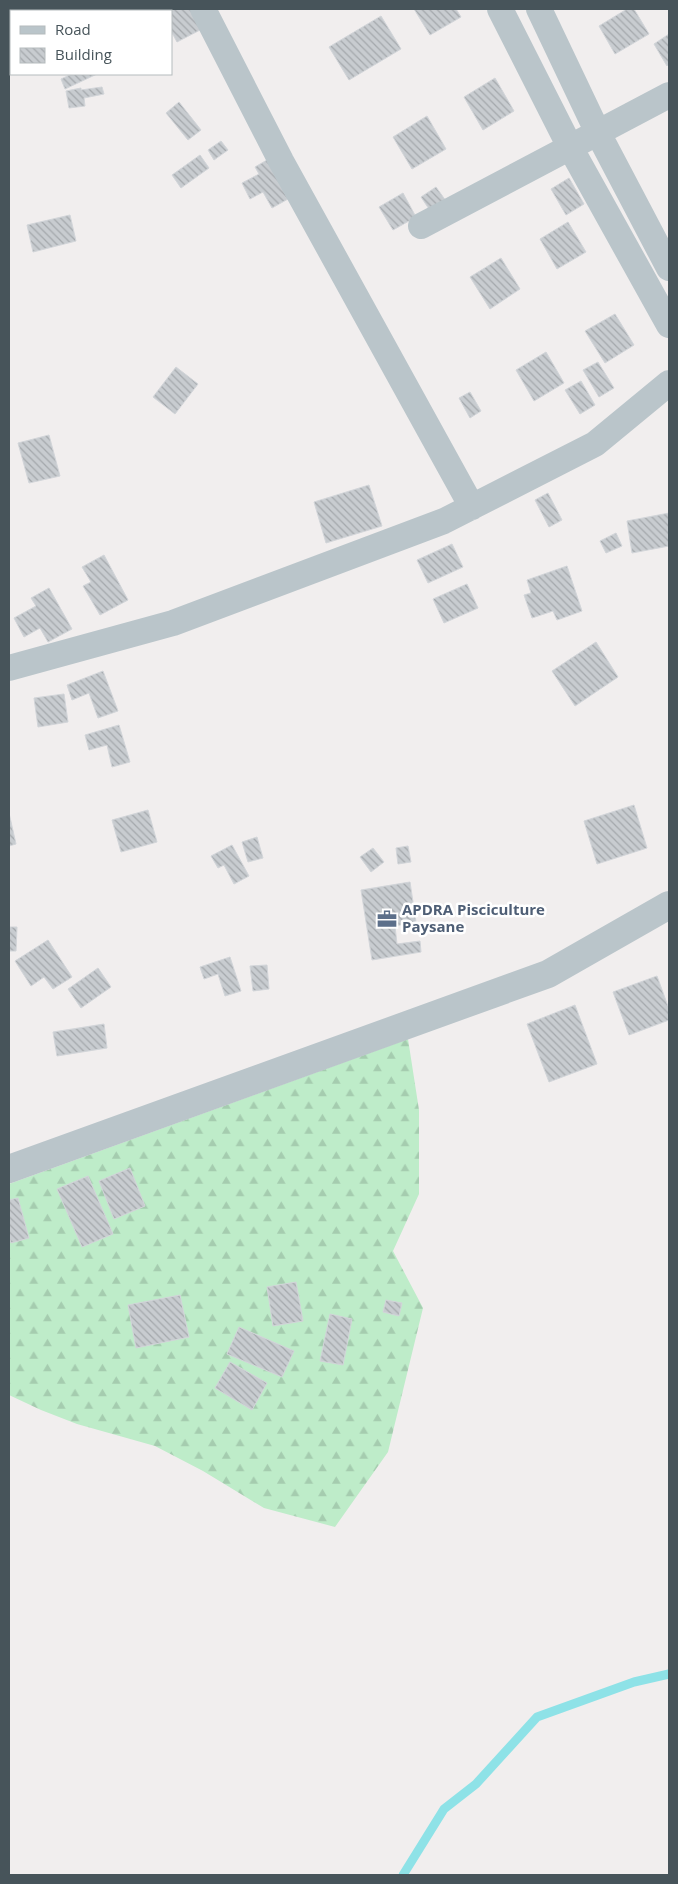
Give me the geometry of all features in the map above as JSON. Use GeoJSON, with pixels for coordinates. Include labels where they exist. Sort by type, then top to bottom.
{"type":"FeatureCollection","features":[{"type":"Feature","properties":{"kind":"street"},"geometry":{"type":"LineString","coordinates":[[203,9],[281,161],[472,507]]}},
{"type":"Feature","properties":{"kind":"street"},"geometry":{"type":"LineString","coordinates":[[500,9],[570,147],[669,325]]}},
{"type":"Feature","properties":{"kind":"street"},"geometry":{"type":"LineString","coordinates":[[539,9],[598,133],[669,268]]}},
{"type":"Feature","properties":{"kind":"street"},"geometry":{"type":"LineString","coordinates":[[421,226],[669,95]]}},
{"type":"Feature","properties":{"kind":"street"},"geometry":{"type":"LineString","coordinates":[[9,668],[173,623],[444,521],[595,444],[669,383]]}},
{"type":"Feature","properties":{"kind":"street"},"geometry":{"type":"LineString","coordinates":[[9,1169],[548,974],[669,905]]}},
{"type":"Feature","properties":{"kind":"green space"},"geometry":{"type":"Polygon","coordinates":[[[408,1039],[419,1110],[419,1194],[393,1251],[423,1308],[388,1452],[335,1527],[264,1508],[203,1471],[155,1446],[77,1424],[9,1395],[9,1184],[408,1039]]]}},
{"type":"Feature","properties":{"kind":"building"},"geometry":{"type":"Polygon","coordinates":[[[191,9],[202,29],[177,42],[172,33],[172,10],[160,10],[191,9]]]}},
{"type":"Feature","properties":{"kind":"building"},"geometry":{"type":"Polygon","coordinates":[[[414,9],[456,9],[461,17],[430,35],[414,9]]]}},
{"type":"Feature","properties":{"kind":"building"},"geometry":{"type":"Polygon","coordinates":[[[627,9],[634,9],[649,34],[615,54],[599,26],[627,9]]]}},
{"type":"Feature","properties":{"kind":"building"},"geometry":{"type":"Polygon","coordinates":[[[381,16],[401,49],[349,80],[329,47],[381,16]]]}},
{"type":"Feature","properties":{"kind":"building"},"geometry":{"type":"Polygon","coordinates":[[[669,34],[669,64],[667,66],[654,44],[669,34]]]}},
{"type":"Feature","properties":{"kind":"building"},"geometry":{"type":"Polygon","coordinates":[[[70,75],[95,75],[65,89],[61,79],[70,75]]]}},
{"type":"Feature","properties":{"kind":"building"},"geometry":{"type":"Polygon","coordinates":[[[495,78],[514,111],[483,130],[464,97],[495,78]]]}},
{"type":"Feature","properties":{"kind":"building"},"geometry":{"type":"Polygon","coordinates":[[[102,87],[104,94],[84,98],[85,106],[69,108],[66,91],[102,87]]]}},
{"type":"Feature","properties":{"kind":"building"},"geometry":{"type":"Polygon","coordinates":[[[179,102],[201,130],[188,140],[166,113],[179,102]]]}},
{"type":"Feature","properties":{"kind":"building"},"geometry":{"type":"Polygon","coordinates":[[[427,116],[446,149],[412,169],[393,137],[427,116]]]}},
{"type":"Feature","properties":{"kind":"building"},"geometry":{"type":"Polygon","coordinates":[[[221,141],[228,150],[214,160],[208,150],[221,141]]]}},
{"type":"Feature","properties":{"kind":"building"},"geometry":{"type":"Polygon","coordinates":[[[200,155],[209,168],[181,188],[172,175],[200,155]]]}},
{"type":"Feature","properties":{"kind":"building"},"geometry":{"type":"Polygon","coordinates":[[[267,160],[288,199],[272,208],[263,192],[250,199],[242,183],[259,174],[255,167],[267,160]]]}},
{"type":"Feature","properties":{"kind":"building"},"geometry":{"type":"Polygon","coordinates":[[[569,178],[584,204],[566,215],[551,189],[569,178]]]}},
{"type":"Feature","properties":{"kind":"building"},"geometry":{"type":"Polygon","coordinates":[[[436,187],[446,201],[431,212],[421,197],[436,187]]]}},
{"type":"Feature","properties":{"kind":"building"},"geometry":{"type":"Polygon","coordinates":[[[403,193],[416,217],[393,230],[379,207],[403,193]]]}},
{"type":"Feature","properties":{"kind":"building"},"geometry":{"type":"Polygon","coordinates":[[[70,215],[76,241],[33,252],[27,225],[70,215]]]}},
{"type":"Feature","properties":{"kind":"building"},"geometry":{"type":"Polygon","coordinates":[[[568,222],[586,252],[557,269],[540,239],[568,222]]]}},
{"type":"Feature","properties":{"kind":"building"},"geometry":{"type":"Polygon","coordinates":[[[501,258],[520,289],[490,309],[470,277],[501,258]]]}},
{"type":"Feature","properties":{"kind":"building"},"geometry":{"type":"Polygon","coordinates":[[[615,314],[634,345],[605,363],[585,331],[615,314]]]}},
{"type":"Feature","properties":{"kind":"building"},"geometry":{"type":"Polygon","coordinates":[[[546,352],[564,383],[534,401],[516,370],[546,352]]]}},
{"type":"Feature","properties":{"kind":"building"},"geometry":{"type":"Polygon","coordinates":[[[598,362],[614,388],[599,397],[583,370],[598,362]]]}},
{"type":"Feature","properties":{"kind":"building"},"geometry":{"type":"Polygon","coordinates":[[[176,367],[198,384],[175,414],[153,397],[176,367]]]}},
{"type":"Feature","properties":{"kind":"building"},"geometry":{"type":"Polygon","coordinates":[[[581,381],[595,405],[580,414],[565,390],[581,381]]]}},
{"type":"Feature","properties":{"kind":"building"},"geometry":{"type":"Polygon","coordinates":[[[470,392],[481,411],[470,418],[459,398],[470,392]]]}},
{"type":"Feature","properties":{"kind":"building"},"geometry":{"type":"Polygon","coordinates":[[[49,435],[60,476],[29,483],[18,443],[49,435]]]}},
{"type":"Feature","properties":{"kind":"building"},"geometry":{"type":"Polygon","coordinates":[[[369,485],[382,526],[326,543],[314,502],[369,485]]]}},
{"type":"Feature","properties":{"kind":"building"},"geometry":{"type":"Polygon","coordinates":[[[548,493],[562,520],[549,527],[535,500],[548,493]]]}},
{"type":"Feature","properties":{"kind":"building"},"geometry":{"type":"Polygon","coordinates":[[[669,513],[669,546],[632,553],[627,521],[669,513]]]}},
{"type":"Feature","properties":{"kind":"building"},"geometry":{"type":"Polygon","coordinates":[[[616,533],[622,546],[606,553],[600,541],[616,533]]]}},
{"type":"Feature","properties":{"kind":"building"},"geometry":{"type":"Polygon","coordinates":[[[452,544],[463,567],[428,583],[417,560],[452,544]]]}},
{"type":"Feature","properties":{"kind":"building"},"geometry":{"type":"Polygon","coordinates":[[[104,555],[128,600],[100,615],[83,586],[91,582],[82,567],[104,555]]]}},
{"type":"Feature","properties":{"kind":"building"},"geometry":{"type":"Polygon","coordinates":[[[567,566],[582,611],[557,620],[553,611],[532,618],[524,595],[531,593],[527,580],[567,566]]]}},
{"type":"Feature","properties":{"kind":"building"},"geometry":{"type":"Polygon","coordinates":[[[467,584],[478,608],[444,623],[433,599],[467,584]]]}},
{"type":"Feature","properties":{"kind":"building"},"geometry":{"type":"Polygon","coordinates":[[[49,588],[72,629],[48,642],[40,628],[24,637],[14,618],[36,606],[31,598],[49,588]]]}},
{"type":"Feature","properties":{"kind":"building"},"geometry":{"type":"Polygon","coordinates":[[[596,642],[618,677],[575,706],[552,671],[596,642]]]}},
{"type":"Feature","properties":{"kind":"building"},"geometry":{"type":"Polygon","coordinates":[[[103,671],[118,711],[98,718],[89,693],[72,700],[67,685],[103,671]]]}},
{"type":"Feature","properties":{"kind":"building"},"geometry":{"type":"Polygon","coordinates":[[[64,694],[68,722],[38,727],[34,698],[64,694]]]}},
{"type":"Feature","properties":{"kind":"building"},"geometry":{"type":"Polygon","coordinates":[[[119,725],[130,762],[112,767],[107,745],[89,750],[85,735],[119,725]]]}},
{"type":"Feature","properties":{"kind":"building"},"geometry":{"type":"Polygon","coordinates":[[[634,805],[647,848],[597,864],[584,821],[634,805]]]}},
{"type":"Feature","properties":{"kind":"building"},"geometry":{"type":"Polygon","coordinates":[[[148,810],[157,842],[121,852],[112,820],[148,810]]]}},
{"type":"Feature","properties":{"kind":"building"},"geometry":{"type":"Polygon","coordinates":[[[9,813],[16,844],[9,846],[9,813]]]}},
{"type":"Feature","properties":{"kind":"building"},"geometry":{"type":"Polygon","coordinates":[[[257,837],[263,858],[248,862],[242,842],[257,837]]]}},
{"type":"Feature","properties":{"kind":"building"},"geometry":{"type":"Polygon","coordinates":[[[232,845],[249,876],[234,884],[224,865],[218,868],[211,856],[232,845]]]}},
{"type":"Feature","properties":{"kind":"building"},"geometry":{"type":"Polygon","coordinates":[[[408,846],[411,862],[398,864],[396,848],[408,846]]]}},
{"type":"Feature","properties":{"kind":"building"},"geometry":{"type":"Polygon","coordinates":[[[373,848],[384,862],[371,872],[360,857],[373,848]]]}},
{"type":"Feature","properties":{"kind":"building"},"geometry":{"type":"Polygon","coordinates":[[[410,882],[416,922],[395,926],[397,944],[420,941],[421,952],[372,960],[361,890],[410,882]]]}},
{"type":"Feature","properties":{"kind":"building"},"geometry":{"type":"Polygon","coordinates":[[[9,927],[17,927],[16,951],[9,951],[9,927]]]}},
{"type":"Feature","properties":{"kind":"building"},"geometry":{"type":"Polygon","coordinates":[[[48,940],[72,977],[53,989],[44,977],[31,986],[15,961],[48,940]]]}},
{"type":"Feature","properties":{"kind":"building"},"geometry":{"type":"Polygon","coordinates":[[[230,957],[241,991],[225,996],[218,974],[204,979],[200,967],[230,957]]]}},
{"type":"Feature","properties":{"kind":"building"},"geometry":{"type":"Polygon","coordinates":[[[267,965],[269,989],[253,991],[250,966],[267,965]]]}},
{"type":"Feature","properties":{"kind":"building"},"geometry":{"type":"Polygon","coordinates":[[[98,968],[111,987],[81,1008],[68,989],[98,968]]]}},
{"type":"Feature","properties":{"kind":"building"},"geometry":{"type":"Polygon","coordinates":[[[657,976],[669,1009],[669,1020],[629,1035],[613,992],[657,976]]]}},
{"type":"Feature","properties":{"kind":"building"},"geometry":{"type":"Polygon","coordinates":[[[575,1005],[597,1064],[549,1082],[527,1024],[575,1005]]]}},
{"type":"Feature","properties":{"kind":"building"},"geometry":{"type":"Polygon","coordinates":[[[104,1024],[107,1048],[57,1056],[53,1032],[104,1024]]]}},
{"type":"Feature","properties":{"kind":"building"},"geometry":{"type":"Polygon","coordinates":[[[130,1168],[145,1206],[114,1219],[99,1181],[130,1168]]]}},
{"type":"Feature","properties":{"kind":"building"},"geometry":{"type":"Polygon","coordinates":[[[88,1176],[113,1234],[82,1247],[57,1189],[88,1176]]]}},
{"type":"Feature","properties":{"kind":"building"},"geometry":{"type":"Polygon","coordinates":[[[18,1198],[29,1238],[11,1243],[9,1236],[9,1200],[18,1198]]]}},
{"type":"Feature","properties":{"kind":"building"},"geometry":{"type":"Polygon","coordinates":[[[296,1282],[303,1321],[273,1326],[267,1287],[296,1282]]]}},
{"type":"Feature","properties":{"kind":"building"},"geometry":{"type":"Polygon","coordinates":[[[180,1295],[189,1337],[136,1348],[128,1305],[180,1295]]]}},
{"type":"Feature","properties":{"kind":"building"},"geometry":{"type":"Polygon","coordinates":[[[386,1300],[402,1303],[399,1316],[383,1312],[386,1300]]]}},
{"type":"Feature","properties":{"kind":"building"},"geometry":{"type":"Polygon","coordinates":[[[330,1314],[352,1319],[343,1365],[320,1361],[330,1314]]]}},
{"type":"Feature","properties":{"kind":"building"},"geometry":{"type":"Polygon","coordinates":[[[239,1327],[294,1351],[282,1377],[227,1354],[239,1327]]]}},
{"type":"Feature","properties":{"kind":"building"},"geometry":{"type":"Polygon","coordinates":[[[230,1362],[267,1383],[252,1410],[215,1388],[230,1362]]]}},
{"type":"Feature","properties":{"kind":"waterway"},"geometry":{"type":"LineString","coordinates":[[403,1875],[444,1809],[476,1784],[537,1717],[634,1682],[669,1674]]}},
{"type":"Feature","properties":{"kind":"place","name":"APDRA Pisciculture Paysane"},"geometry":{"type":"Point","coordinates":[387,919]}}]}
